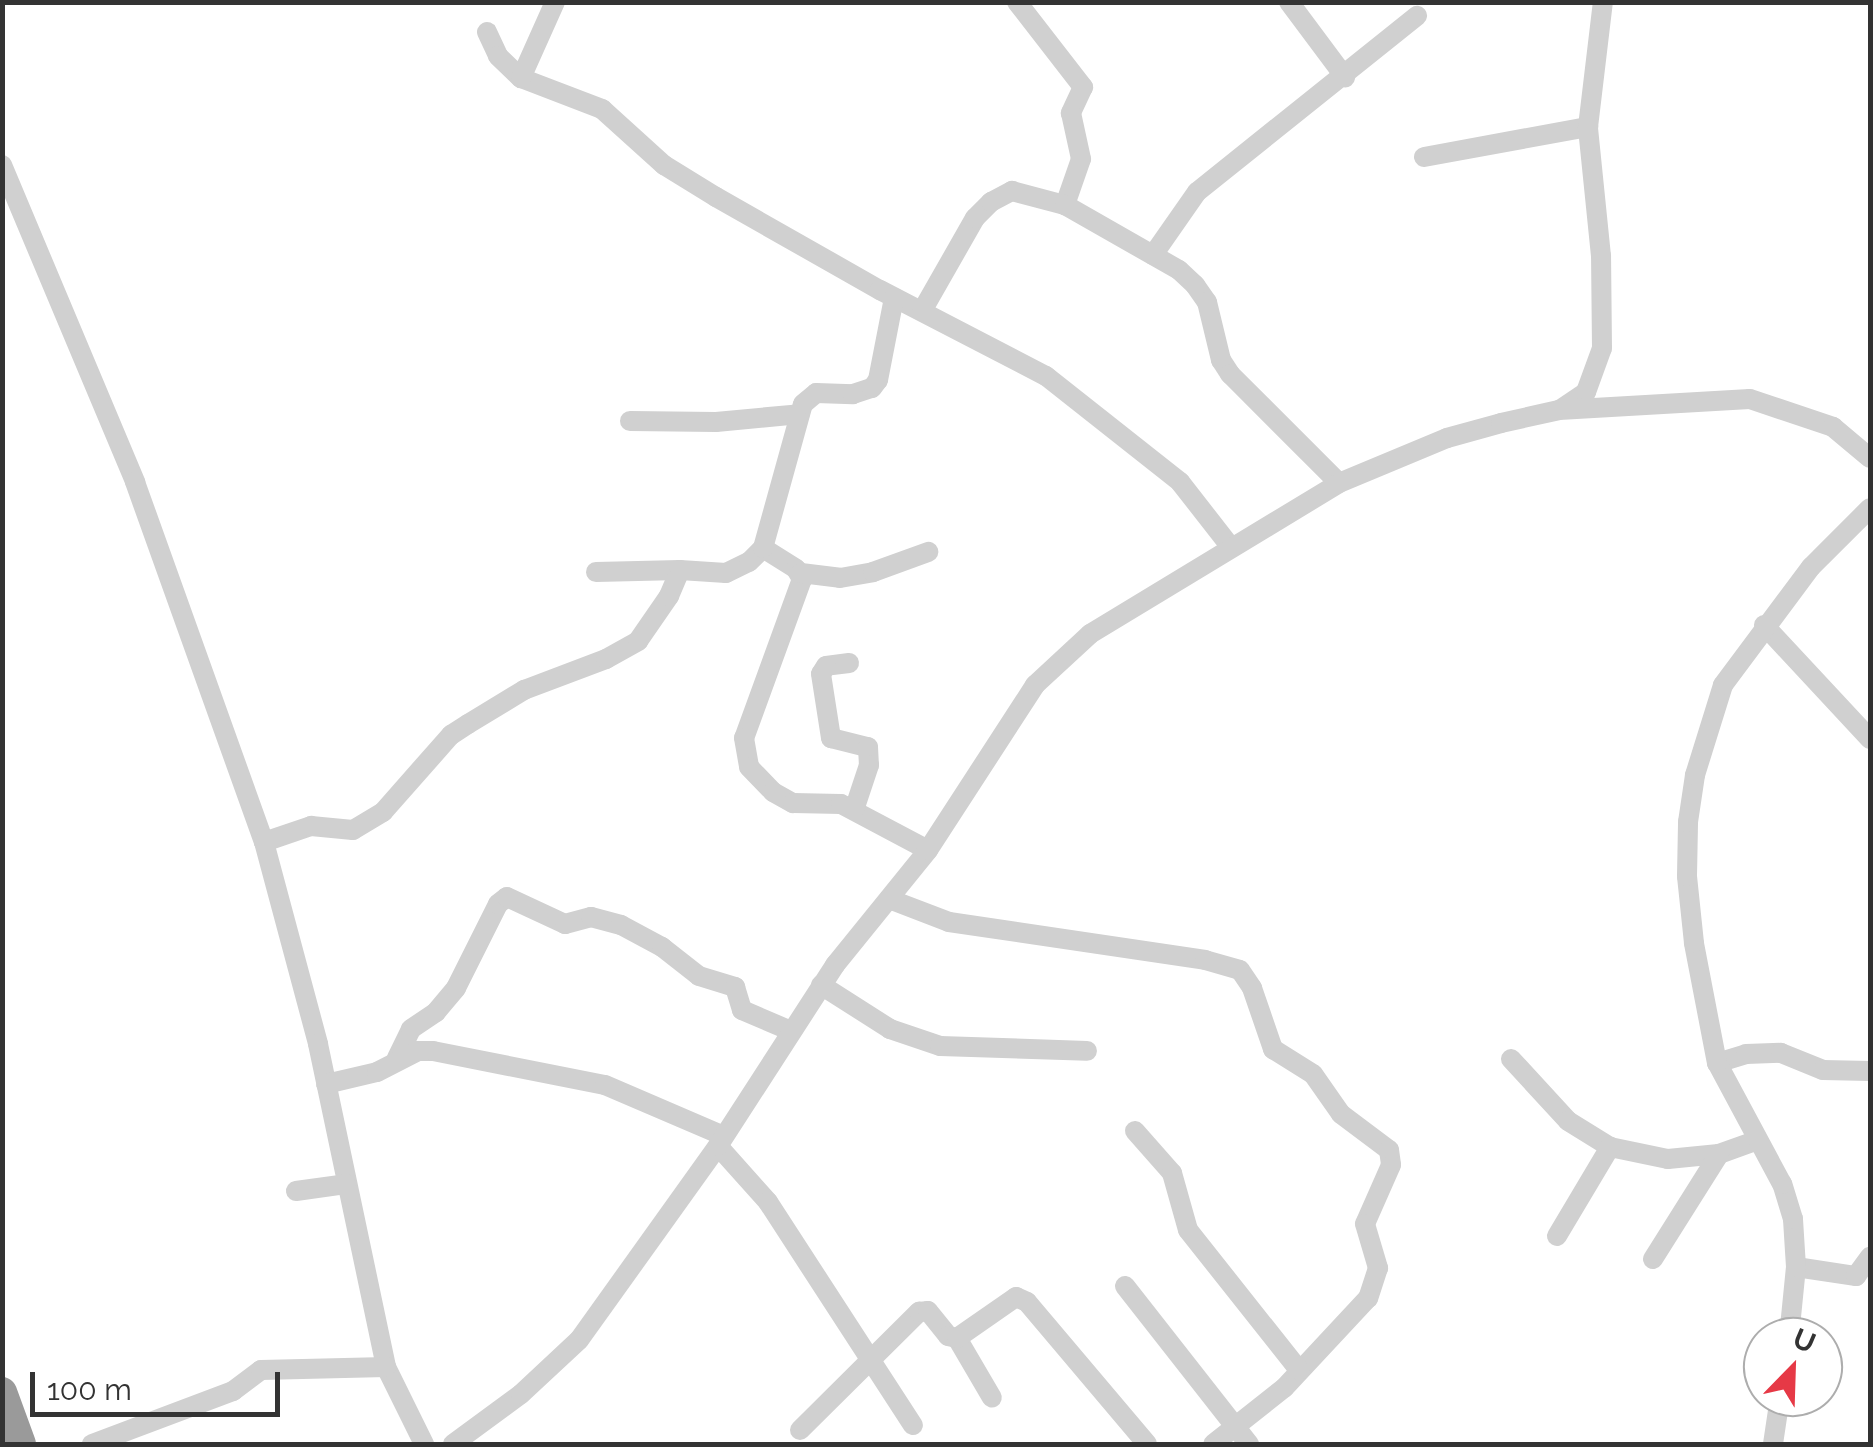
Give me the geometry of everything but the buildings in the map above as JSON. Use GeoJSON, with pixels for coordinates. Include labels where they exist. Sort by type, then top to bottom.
{"type":"FeatureCollection","features":[{"type":"Feature","properties":{"kind":"highway"},"geometry":{"type":"LineString","coordinates":[[2,1392],[21,1444]]}},
{"type":"Feature","properties":{"kind":"street"},"geometry":{"type":"LineString","coordinates":[[521,78],[555,2]]}},
{"type":"Feature","properties":{"kind":"street"},"geometry":{"type":"LineString","coordinates":[[1016,2],[1083,87],[1071,113],[1081,159],[1065,205]]}},
{"type":"Feature","properties":{"kind":"street"},"geometry":{"type":"LineString","coordinates":[[1289,2],[1345,77]]}},
{"type":"Feature","properties":{"kind":"street"},"geometry":{"type":"LineString","coordinates":[[1560,410],[1586,392],[1602,348],[1601,256],[1588,127],[1603,2]]}},
{"type":"Feature","properties":{"kind":"street"},"geometry":{"type":"LineString","coordinates":[[1153,255],[1198,192],[1418,16]]}},
{"type":"Feature","properties":{"kind":"street"},"geometry":{"type":"LineString","coordinates":[[487,32],[498,56],[521,78],[602,109],[664,164],[894,298],[1046,376],[1180,482],[1230,546]]}},
{"type":"Feature","properties":{"kind":"street"},"geometry":{"type":"LineString","coordinates":[[1424,156],[1588,127]]}},
{"type":"Feature","properties":{"kind":"street"},"geometry":{"type":"LineString","coordinates":[[2,165],[135,482],[264,842],[326,1084],[386,1367],[424,1444]]}},
{"type":"Feature","properties":{"kind":"street"},"geometry":{"type":"LineString","coordinates":[[922,311],[975,218],[991,202],[1012,191],[1065,205],[1179,270],[1208,302],[1221,360],[1230,374],[1339,483]]}},
{"type":"Feature","properties":{"kind":"street"},"geometry":{"type":"LineString","coordinates":[[596,572],[734,572],[763,548],[808,397],[816,392],[853,394],[872,388],[878,380],[894,298]]}},
{"type":"Feature","properties":{"kind":"street"},"geometry":{"type":"LineString","coordinates":[[453,1444],[521,1394],[579,1340],[721,1141],[822,984],[928,850],[999,735],[1035,684],[1065,652],[1230,546],[1339,483],[1447,438],[1560,410],[1750,399],[1834,427],[1870,458]]}},
{"type":"Feature","properties":{"kind":"street"},"geometry":{"type":"LineString","coordinates":[[630,421],[716,422],[800,414]]}},
{"type":"Feature","properties":{"kind":"street"},"geometry":{"type":"LineString","coordinates":[[1791,1317],[1796,1267],[1790,1204],[1717,1063],[1694,943],[1687,876],[1688,822],[1695,775],[1723,685],[1764,625],[1811,567],[1870,508]]}},
{"type":"Feature","properties":{"kind":"street"},"geometry":{"type":"LineString","coordinates":[[763,548],[801,573],[840,578],[873,572],[928,552]]}},
{"type":"Feature","properties":{"kind":"street"},"geometry":{"type":"LineString","coordinates":[[264,842],[311,826],[353,830],[383,812],[452,736],[468,724],[524,690],[606,659],[638,640],[669,596],[680,570]]}},
{"type":"Feature","properties":{"kind":"street"},"geometry":{"type":"LineString","coordinates":[[801,573],[800,587],[744,738],[744,754],[758,779],[794,804],[828,801],[854,810],[928,850]]}},
{"type":"Feature","properties":{"kind":"street"},"geometry":{"type":"LineString","coordinates":[[1764,625],[1870,739]]}},
{"type":"Feature","properties":{"kind":"street"},"geometry":{"type":"LineString","coordinates":[[849,663],[826,666],[821,674],[831,738],[868,747],[866,778],[854,810]]}},
{"type":"Feature","properties":{"kind":"street"},"geometry":{"type":"LineString","coordinates":[[397,1058],[411,1030],[436,1012],[456,988],[498,904],[507,897],[565,924],[592,917],[621,925],[699,976],[735,986],[742,1010],[791,1031]]}},
{"type":"Feature","properties":{"kind":"street"},"geometry":{"type":"LineString","coordinates":[[889,899],[949,922],[1231,966],[1246,977],[1272,1049],[1313,1074],[1341,1114],[1383,1144],[1392,1160],[1365,1224],[1378,1268],[1375,1285],[1358,1311],[1284,1388],[1213,1444]]}},
{"type":"Feature","properties":{"kind":"street"},"geometry":{"type":"LineString","coordinates":[[822,984],[890,1029],[940,1046],[1088,1051]]}},
{"type":"Feature","properties":{"kind":"street"},"geometry":{"type":"LineString","coordinates":[[326,1084],[377,1072],[397,1058],[418,1051],[433,1052],[605,1085],[721,1141],[768,1202],[913,1425]]}},
{"type":"Feature","properties":{"kind":"street"},"geometry":{"type":"LineString","coordinates":[[1717,1063],[1746,1054],[1781,1053],[1822,1070],[1870,1071]]}},
{"type":"Feature","properties":{"kind":"street"},"geometry":{"type":"LineString","coordinates":[[1512,1059],[1568,1121],[1610,1147],[1668,1159],[1720,1154],[1758,1140]]}},
{"type":"Feature","properties":{"kind":"street"},"geometry":{"type":"LineString","coordinates":[[1134,1132],[1172,1173],[1188,1230],[1299,1370]]}},
{"type":"Feature","properties":{"kind":"street"},"geometry":{"type":"LineString","coordinates":[[1557,1236],[1610,1147]]}},
{"type":"Feature","properties":{"kind":"street"},"geometry":{"type":"LineString","coordinates":[[1653,1259],[1720,1154]]}},
{"type":"Feature","properties":{"kind":"street"},"geometry":{"type":"LineString","coordinates":[[296,1191],[346,1184]]}},
{"type":"Feature","properties":{"kind":"street"},"geometry":{"type":"LineString","coordinates":[[1796,1267],[1856,1276],[1870,1256]]}},
{"type":"Feature","properties":{"kind":"street"},"geometry":{"type":"LineString","coordinates":[[1125,1286],[1249,1444]]}},
{"type":"Feature","properties":{"kind":"street"},"geometry":{"type":"LineString","coordinates":[[957,1338],[1011,1300],[1022,1299],[1147,1444]]}},
{"type":"Feature","properties":{"kind":"street"},"geometry":{"type":"LineString","coordinates":[[800,1430],[902,1324],[925,1310],[948,1336],[957,1338],[992,1398]]}},
{"type":"Feature","properties":{"kind":"street"},"geometry":{"type":"LineString","coordinates":[[92,1444],[223,1395],[261,1370],[386,1367]]}},
{"type":"Feature","properties":{"kind":"street"},"geometry":{"type":"LineString","coordinates":[[1773,1444],[1777,1417]]}}]}
